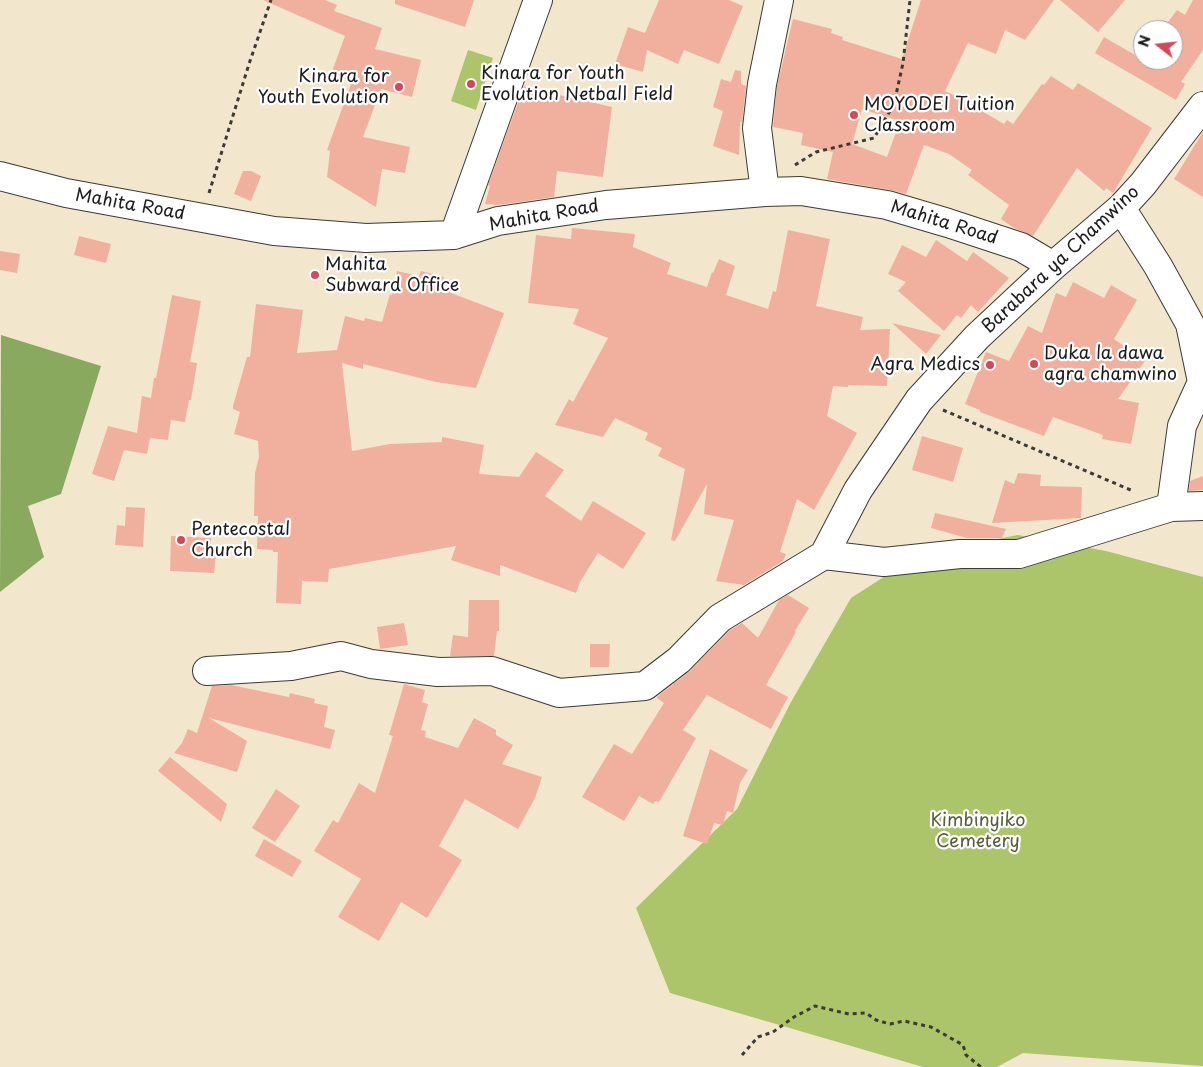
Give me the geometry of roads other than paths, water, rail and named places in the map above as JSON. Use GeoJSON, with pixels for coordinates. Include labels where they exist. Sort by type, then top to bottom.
{"type":"FeatureCollection","features":[{"type":"Feature","properties":{"kind":"street"},"geometry":{"type":"LineString","coordinates":[[454,236],[538,0]]}},
{"type":"Feature","properties":{"kind":"street"},"geometry":{"type":"LineString","coordinates":[[765,192],[758,128],[762,84],[779,0]]}},
{"type":"Feature","properties":{"kind":"street","name":"Barabara ya Chamwino"},"geometry":{"type":"LineString","coordinates":[[824,555],[858,490],[919,400],[977,337],[1053,266],[1121,208],[1143,184],[1203,106]]}},
{"type":"Feature","properties":{"kind":"street","name":"Mahita Road"},"geometry":{"type":"LineString","coordinates":[[0,176],[66,193],[274,231],[366,238],[454,236],[498,221],[587,208],[765,192],[801,191],[886,205],[1021,247],[1053,266]]}},
{"type":"Feature","properties":{"kind":"street"},"geometry":{"type":"LineString","coordinates":[[1121,208],[1158,266],[1190,324],[1202,382],[1182,426],[1170,507]]}},
{"type":"Feature","properties":{"kind":"street"},"geometry":{"type":"LineString","coordinates":[[207,671],[291,666],[341,656],[371,664],[438,672],[492,671],[559,693],[645,686],[679,660],[720,618],[824,555],[884,562],[960,554],[1019,554],[1170,507],[1203,506]]}},
{"type":"Feature","properties":{"kind":"place","name":"Kinara for Youth Evolution Netball Field"},"geometry":{"type":"Point","coordinates":[471,84]}},
{"type":"Feature","properties":{"kind":"place","name":"Kinara for Youth Evolution"},"geometry":{"type":"Point","coordinates":[399,87]}},
{"type":"Feature","properties":{"kind":"place","name":"MOYODEI Tuition Classroom"},"geometry":{"type":"Point","coordinates":[854,115]}},
{"type":"Feature","properties":{"kind":"place","name":"Mahita Subward Office"},"geometry":{"type":"Point","coordinates":[315,275]}},
{"type":"Feature","properties":{"kind":"place","name":"Duka la dawa agra chamwino"},"geometry":{"type":"Point","coordinates":[1034,364]}},
{"type":"Feature","properties":{"kind":"place","name":"Agra Medics"},"geometry":{"type":"Point","coordinates":[990,365]}},
{"type":"Feature","properties":{"kind":"place","name":"Pentecostal Church"},"geometry":{"type":"Point","coordinates":[181,540]}},
{"type":"Feature","properties":{"kind":"park label","name":"Kimbinyiko Cemetery"},"geometry":{"type":"Point","coordinates":[978,831]}}]}
